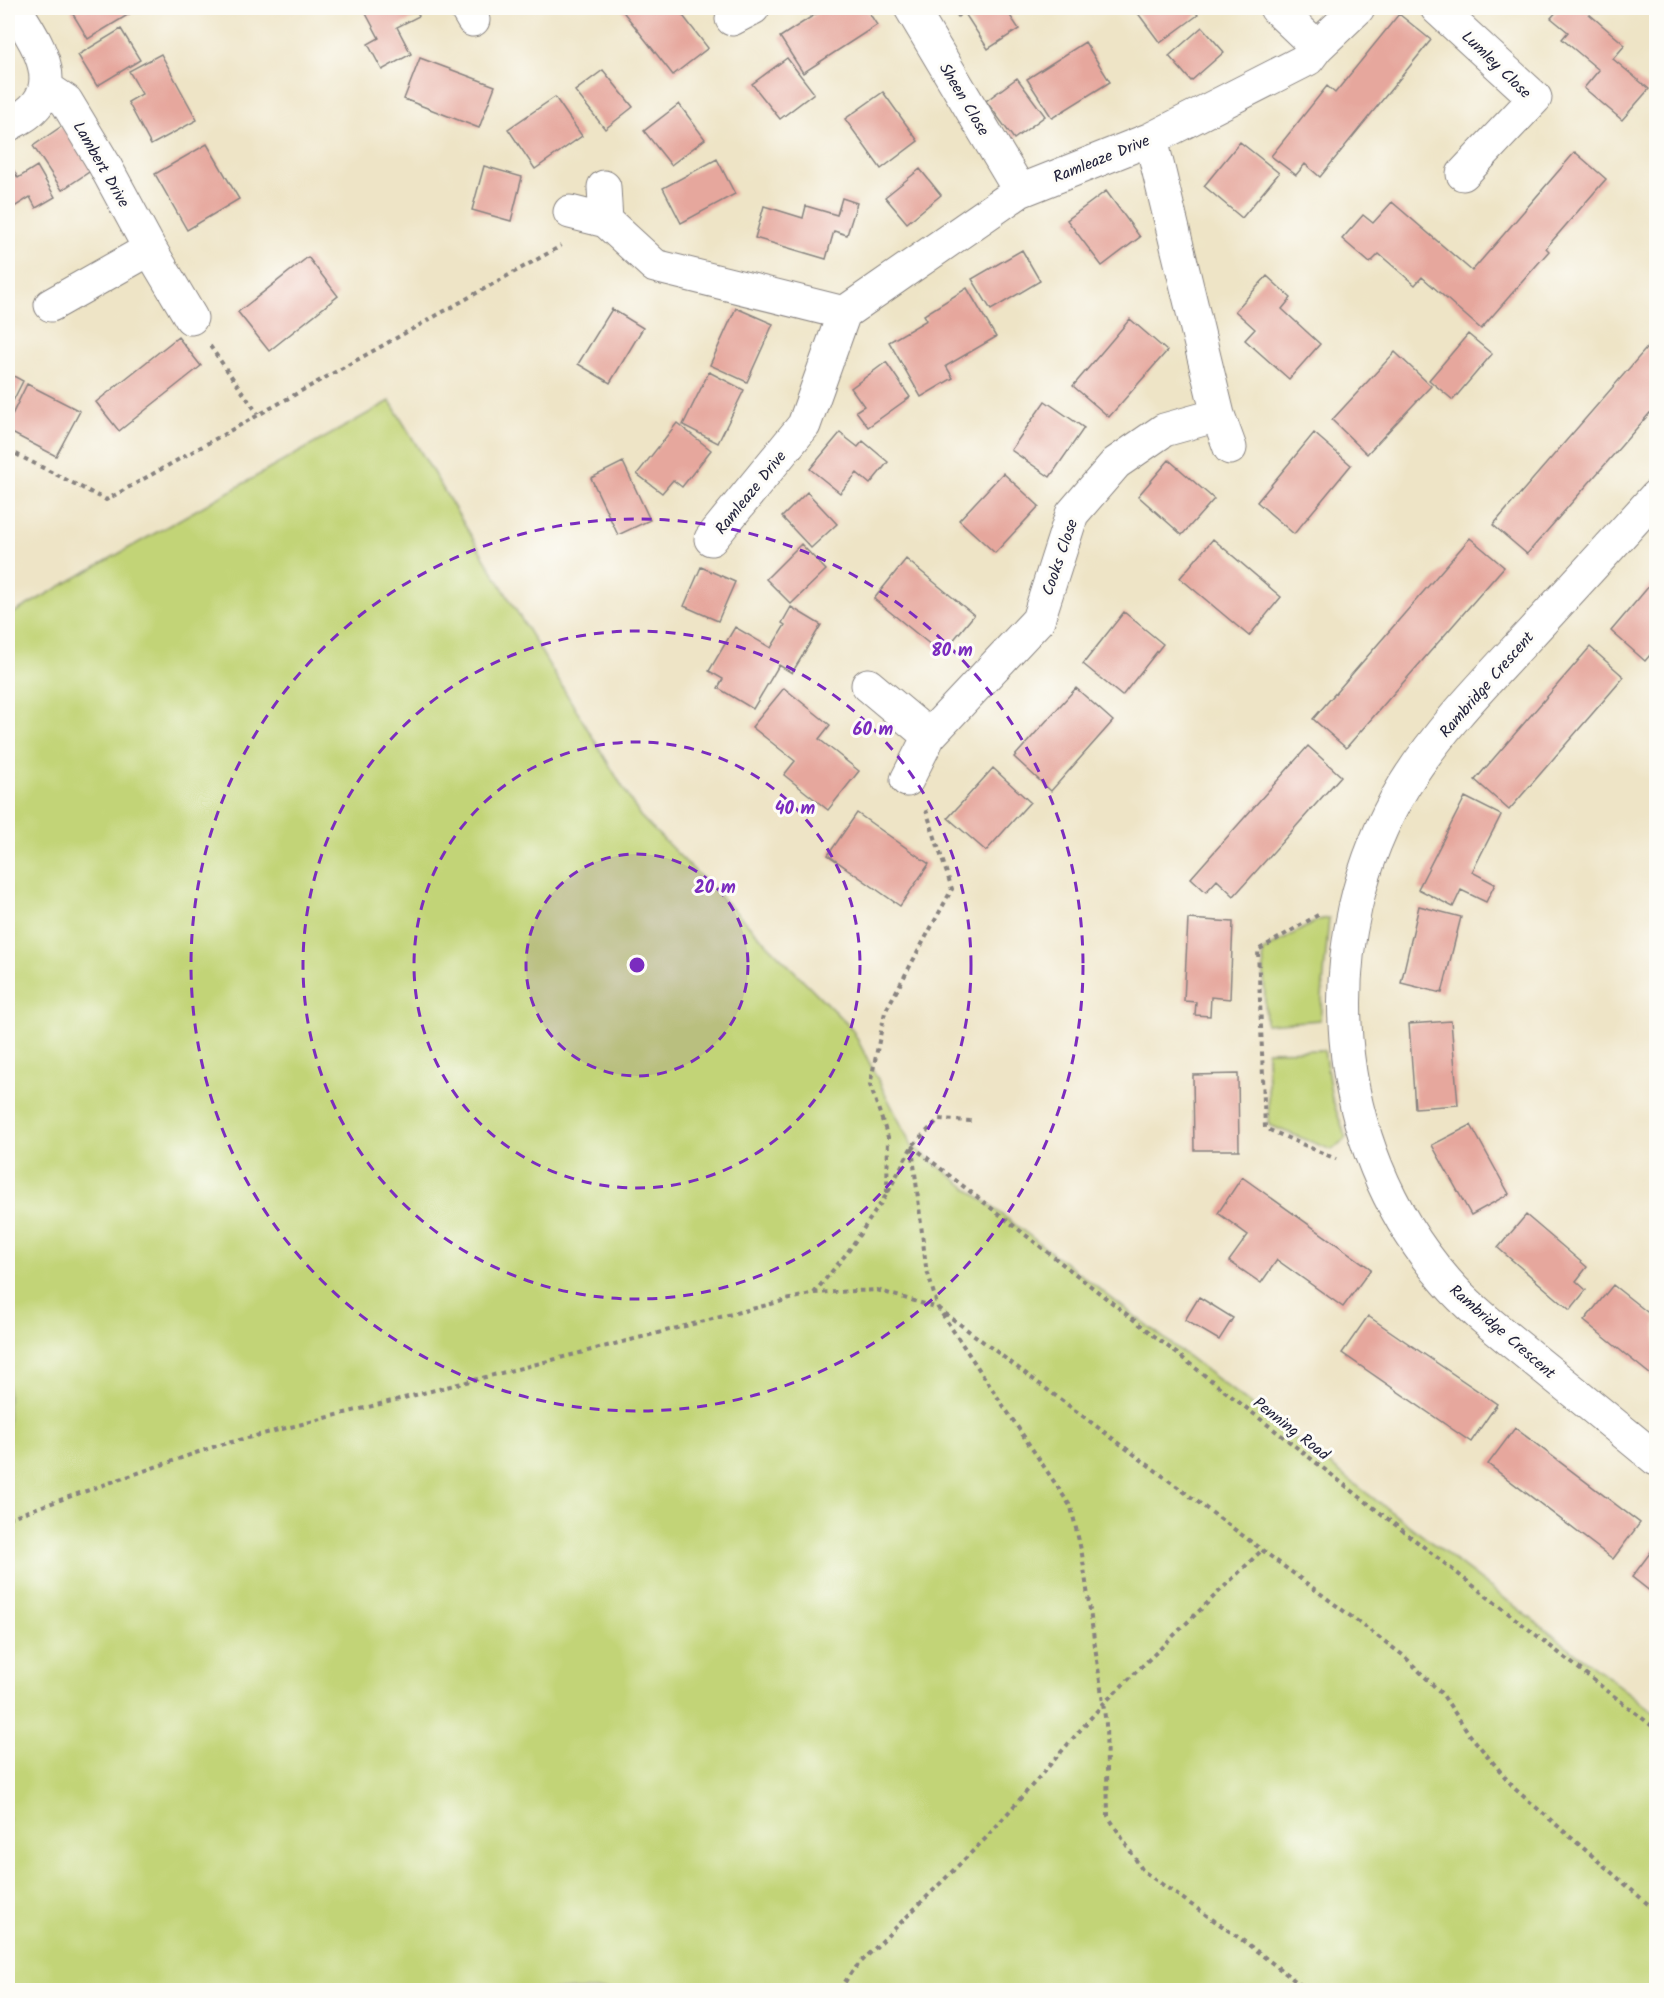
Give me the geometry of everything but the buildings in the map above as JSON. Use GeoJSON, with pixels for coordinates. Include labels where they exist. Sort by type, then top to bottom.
{"type":"FeatureCollection","features":[{"type":"Feature","properties":{"kind":"street"},"geometry":{"type":"LineString","coordinates":[[8,125],[28,113],[39,102],[47,74],[42,57],[15,8]]}},
{"type":"Feature","properties":{"kind":"street","name":"Sheen Close"},"geometry":{"type":"LineString","coordinates":[[911,8],[1020,191]]}},
{"type":"Feature","properties":{"kind":"street"},"geometry":{"type":"LineString","coordinates":[[1276,8],[1317,47]]}},
{"type":"Feature","properties":{"kind":"street","name":"Ramleaze Drive"},"geometry":{"type":"LineString","coordinates":[[711,539],[804,425],[844,313],[1020,191],[1151,139],[1308,59],[1317,47],[1358,8]]}},
{"type":"Feature","properties":{"kind":"street","name":"Lumley Close"},"geometry":{"type":"LineString","coordinates":[[1437,8],[1535,98],[1463,174]]}},
{"type":"Feature","properties":{"kind":"street","name":"Lambert Drive"},"geometry":{"type":"LineString","coordinates":[[45,87],[66,101],[190,318]]}},
{"type":"Feature","properties":{"kind":"street"},"geometry":{"type":"LineString","coordinates":[[1151,139],[1218,415],[1230,448]]}},
{"type":"Feature","properties":{"kind":"street"},"geometry":{"type":"LineString","coordinates":[[604,187],[606,221]]}},
{"type":"Feature","properties":{"kind":"street"},"geometry":{"type":"LineString","coordinates":[[570,212],[606,221],[655,266],[844,313]]}},
{"type":"Feature","properties":{"kind":"street"},"geometry":{"type":"LineString","coordinates":[[51,305],[150,249]]}},
{"type":"Feature","properties":{"kind":"street","name":"Cooks Close"},"geometry":{"type":"LineString","coordinates":[[910,775],[929,736],[1038,620],[1072,514],[1116,463],[1164,430],[1218,415]]}},
{"type":"Feature","properties":{"kind":"street","name":"Rambridge Crescent"},"geometry":{"type":"LineString","coordinates":[[1656,496],[1449,722],[1405,785],[1373,848],[1354,911],[1344,983],[1347,1064],[1356,1105],[1382,1179],[1410,1233],[1447,1282],[1482,1317],[1656,1459]]}},
{"type":"Feature","properties":{"kind":"street"},"geometry":{"type":"LineString","coordinates":[[868,685],[929,736]]}},
{"type":"Feature","properties":{"kind":"path"},"geometry":{"type":"LineString","coordinates":[[8,450],[106,500],[606,221]]}},
{"type":"Feature","properties":{"kind":"path"},"geometry":{"type":"LineString","coordinates":[[190,318],[258,414]]}},
{"type":"Feature","properties":{"kind":"path"},"geometry":{"type":"LineString","coordinates":[[887,1194],[888,1137],[870,1085],[885,1012],[952,889],[910,775]]}},
{"type":"Feature","properties":{"kind":"path"},"geometry":{"type":"LineString","coordinates":[[1337,1159],[1265,1128],[1258,950],[1318,915],[1354,911]]}},
{"type":"Feature","properties":{"kind":"path"},"geometry":{"type":"LineString","coordinates":[[814,1293],[847,1252],[887,1194],[912,1146],[939,1119],[971,1122]]}},
{"type":"Feature","properties":{"kind":"path"},"geometry":{"type":"LineString","coordinates":[[912,1146],[926,1267],[938,1308],[1071,1507],[1082,1554],[1106,1724],[1108,1816],[1143,1871],[1245,1942],[1307,1990]]}},
{"type":"Feature","properties":{"kind":"path","name":"Penning Road"},"geometry":{"type":"LineString","coordinates":[[912,1146],[1656,1729]]}},
{"type":"Feature","properties":{"kind":"path"},"geometry":{"type":"LineString","coordinates":[[8,1518],[216,1446],[814,1293],[877,1290],[938,1308],[1404,1656],[1442,1694],[1470,1735],[1515,1789],[1656,1911]]}},
{"type":"Feature","properties":{"kind":"path"},"geometry":{"type":"LineString","coordinates":[[840,1990],[852,1971],[986,1838],[1103,1704],[1262,1550]]}},
{"type":"Feature","properties":{"kind":"green space"},"geometry":{"type":"Polygon","coordinates":[[[390,401],[640,816],[852,1029],[912,1146],[1656,1714],[1656,1990],[8,1990],[8,616],[390,401]]]}},
{"type":"Feature","properties":{"kind":"green space"},"geometry":{"type":"Polygon","coordinates":[[[1329,918],[1320,1020],[1266,1024],[1263,951],[1318,920],[1329,918]]]}},
{"type":"Feature","properties":{"kind":"green space"},"geometry":{"type":"Polygon","coordinates":[[[1324,1050],[1332,1099],[1346,1138],[1332,1150],[1269,1125],[1267,1051],[1324,1050]]]}}]}
